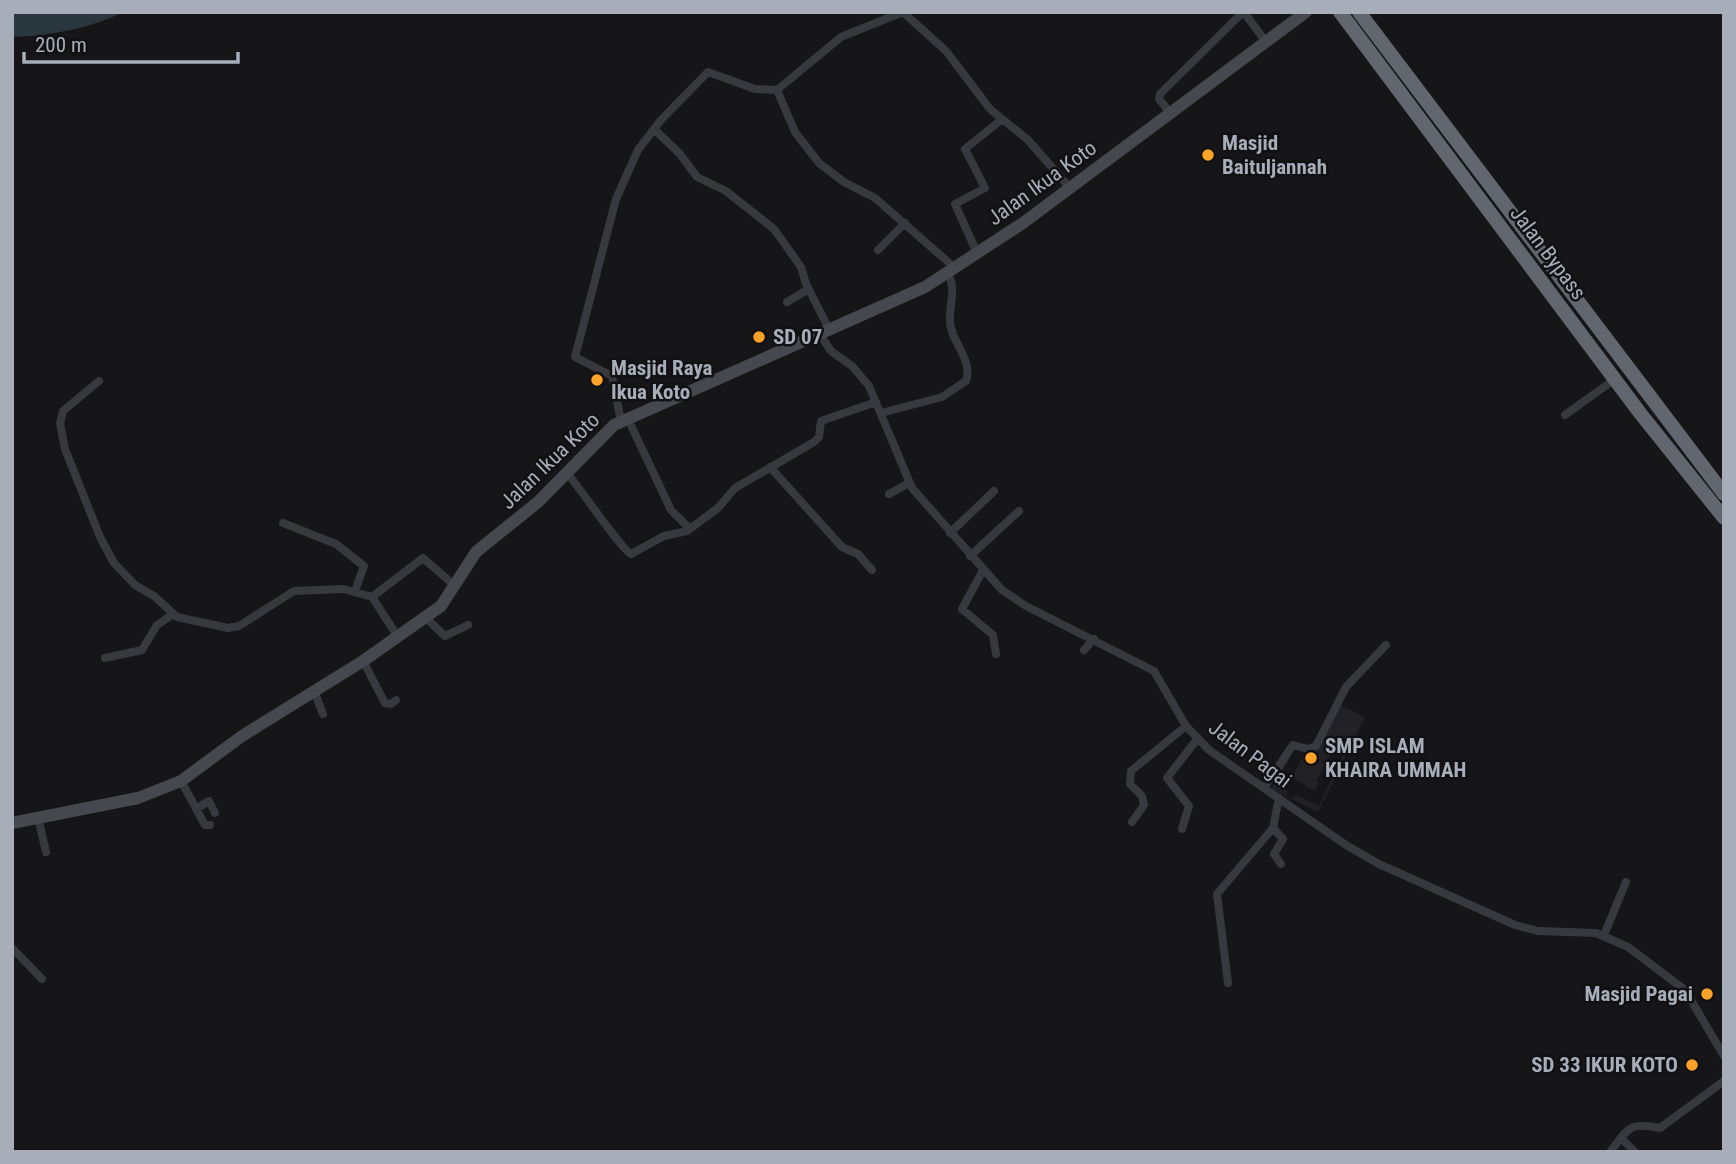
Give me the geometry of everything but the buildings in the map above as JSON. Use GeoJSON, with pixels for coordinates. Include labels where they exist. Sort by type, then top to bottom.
{"type":"FeatureCollection","features":[{"type":"Feature","properties":{"kind":"highway","name":"Jalan Bypass"},"geometry":{"type":"LineString","coordinates":[[1340,12],[1464,165],[1615,379],[1724,518]]}},
{"type":"Feature","properties":{"kind":"highway"},"geometry":{"type":"LineString","coordinates":[[1359,12],[1464,165],[1724,494]]}},
{"type":"Feature","properties":{"kind":"street","name":"Jalan Ikua Koto"},"geometry":{"type":"LineString","coordinates":[[12,823],[138,798],[181,781],[442,606],[476,552],[568,474],[600,437],[624,419],[900,300],[951,270],[1070,188],[1306,12]]}},
{"type":"Feature","properties":{"kind":"street"},"geometry":{"type":"LineString","coordinates":[[690,529],[671,510],[624,419],[612,376],[575,357],[616,199],[638,150],[654,129],[708,72],[755,89],[777,90],[841,37],[903,13],[946,51],[1001,120],[1028,140],[1070,188]]}},
{"type":"Feature","properties":{"kind":"street"},"geometry":{"type":"LineString","coordinates":[[1171,114],[1159,99],[1160,94],[1241,14],[1246,15],[1266,42]]}},
{"type":"Feature","properties":{"kind":"street"},"geometry":{"type":"LineString","coordinates":[[777,90],[789,121],[818,163],[848,185],[875,198],[905,223],[951,270],[954,282],[950,326],[968,367],[966,381],[942,397],[881,413]]}},
{"type":"Feature","properties":{"kind":"street"},"geometry":{"type":"LineString","coordinates":[[977,253],[955,204],[985,187],[965,149],[1001,120]]}},
{"type":"Feature","properties":{"kind":"street","name":"Jalan Pagai"},"geometry":{"type":"LineString","coordinates":[[654,129],[680,154],[697,177],[718,186],[769,223],[801,267],[831,351],[862,376],[881,413],[909,483],[950,533],[1010,597],[1154,671],[1186,726],[1218,757],[1362,855],[1524,929],[1604,935],[1628,947],[1676,981],[1689,996],[1724,1056]]}},
{"type":"Feature","properties":{"kind":"street"},"geometry":{"type":"LineString","coordinates":[[878,250],[905,223]]}},
{"type":"Feature","properties":{"kind":"street"},"geometry":{"type":"LineString","coordinates":[[787,302],[809,289]]}},
{"type":"Feature","properties":{"kind":"street"},"geometry":{"type":"LineString","coordinates":[[1565,415],[1615,379]]}},
{"type":"Feature","properties":{"kind":"street"},"geometry":{"type":"LineString","coordinates":[[99,381],[63,411],[60,423],[65,449],[100,537],[114,563],[135,585],[154,596],[172,615],[234,628],[301,589],[355,591],[372,597],[398,637]]}},
{"type":"Feature","properties":{"kind":"street"},"geometry":{"type":"LineString","coordinates":[[568,474],[627,553],[690,529],[718,508],[735,488],[817,440],[821,421],[876,402]]}},
{"type":"Feature","properties":{"kind":"street"},"geometry":{"type":"LineString","coordinates":[[770,467],[842,547],[858,554],[872,570]]}},
{"type":"Feature","properties":{"kind":"street"},"geometry":{"type":"LineString","coordinates":[[889,494],[909,483]]}},
{"type":"Feature","properties":{"kind":"street"},"geometry":{"type":"LineString","coordinates":[[950,533],[994,491]]}},
{"type":"Feature","properties":{"kind":"street"},"geometry":{"type":"LineString","coordinates":[[970,555],[1019,511]]}},
{"type":"Feature","properties":{"kind":"street"},"geometry":{"type":"LineString","coordinates":[[283,523],[336,544],[364,566],[355,591]]}},
{"type":"Feature","properties":{"kind":"street"},"geometry":{"type":"LineString","coordinates":[[372,597],[423,558],[455,586]]}},
{"type":"Feature","properties":{"kind":"street"},"geometry":{"type":"LineString","coordinates":[[984,570],[962,609],[993,635],[996,654]]}},
{"type":"Feature","properties":{"kind":"street"},"geometry":{"type":"LineString","coordinates":[[105,657],[142,650],[157,625],[172,615]]}},
{"type":"Feature","properties":{"kind":"street"},"geometry":{"type":"LineString","coordinates":[[426,618],[445,636],[468,625]]}},
{"type":"Feature","properties":{"kind":"street"},"geometry":{"type":"LineString","coordinates":[[1084,650],[1094,639]]}},
{"type":"Feature","properties":{"kind":"street"},"geometry":{"type":"LineString","coordinates":[[1264,788],[1293,745],[1310,749],[1316,746],[1350,681],[1386,645]]}},
{"type":"Feature","properties":{"kind":"street"},"geometry":{"type":"LineString","coordinates":[[363,661],[385,703],[391,704],[396,700]]}},
{"type":"Feature","properties":{"kind":"street"},"geometry":{"type":"LineString","coordinates":[[314,691],[323,714]]}},
{"type":"Feature","properties":{"kind":"street"},"geometry":{"type":"LineString","coordinates":[[1132,821],[1144,805],[1142,796],[1130,784],[1131,771],[1186,726]]}},
{"type":"Feature","properties":{"kind":"street"},"geometry":{"type":"LineString","coordinates":[[1182,829],[1189,806],[1167,778],[1198,738]]}},
{"type":"Feature","properties":{"kind":"street"},"geometry":{"type":"LineString","coordinates":[[181,781],[205,825],[210,825]]}},
{"type":"Feature","properties":{"kind":"street"},"geometry":{"type":"LineString","coordinates":[[1228,983],[1217,894],[1273,828],[1279,798]]}},
{"type":"Feature","properties":{"kind":"street"},"geometry":{"type":"LineString","coordinates":[[196,808],[209,801],[215,813]]}},
{"type":"Feature","properties":{"kind":"street"},"geometry":{"type":"LineString","coordinates":[[38,817],[46,852]]}},
{"type":"Feature","properties":{"kind":"street"},"geometry":{"type":"LineString","coordinates":[[1273,828],[1283,838],[1274,854],[1282,864]]}},
{"type":"Feature","properties":{"kind":"street"},"geometry":{"type":"LineString","coordinates":[[1604,935],[1626,882]]}},
{"type":"Feature","properties":{"kind":"street"},"geometry":{"type":"LineString","coordinates":[[12,948],[42,979]]}},
{"type":"Feature","properties":{"kind":"street"},"geometry":{"type":"LineString","coordinates":[[1609,1152],[1640,1123],[1660,1128],[1724,1081]]}},
{"type":"Feature","properties":{"kind":"street"},"geometry":{"type":"LineString","coordinates":[[1621,1138],[1636,1152]]}},
{"type":"Feature","properties":{"kind":"shaded area"},"geometry":{"type":"Polygon","coordinates":[[[12,12],[124,12],[98,23],[70,30],[12,37],[12,12]]]}},
{"type":"Feature","properties":{"kind":"shaded area","name":"SMP ISLAM KHAIRA UMMAH"},"geometry":{"type":"Polygon","coordinates":[[[1338,704],[1365,717],[1318,812],[1271,789],[1293,744],[1314,754],[1338,704]],[[1338,740],[1316,781],[1319,783],[1315,791],[1292,778],[1305,752],[1295,747],[1277,785],[1288,791],[1286,795],[1293,799],[1296,795],[1319,806],[1348,745],[1338,740]]]}},
{"type":"Feature","properties":{"kind":"place","name":"Masjid Baituljannah"},"geometry":{"type":"Point","coordinates":[1208,155]}},
{"type":"Feature","properties":{"kind":"place","name":"SD 07"},"geometry":{"type":"Point","coordinates":[759,337]}},
{"type":"Feature","properties":{"kind":"place","name":"Masjid Raya Ikua Koto"},"geometry":{"type":"Point","coordinates":[597,380]}},
{"type":"Feature","properties":{"kind":"place","name":"SMP ISLAM KHAIRA UMMAH"},"geometry":{"type":"Point","coordinates":[1311,758]}},
{"type":"Feature","properties":{"kind":"place","name":"Masjid Pagai"},"geometry":{"type":"Point","coordinates":[1707,994]}},
{"type":"Feature","properties":{"kind":"place","name":"SD 33 IKUR KOTO"},"geometry":{"type":"Point","coordinates":[1692,1065]}}]}
